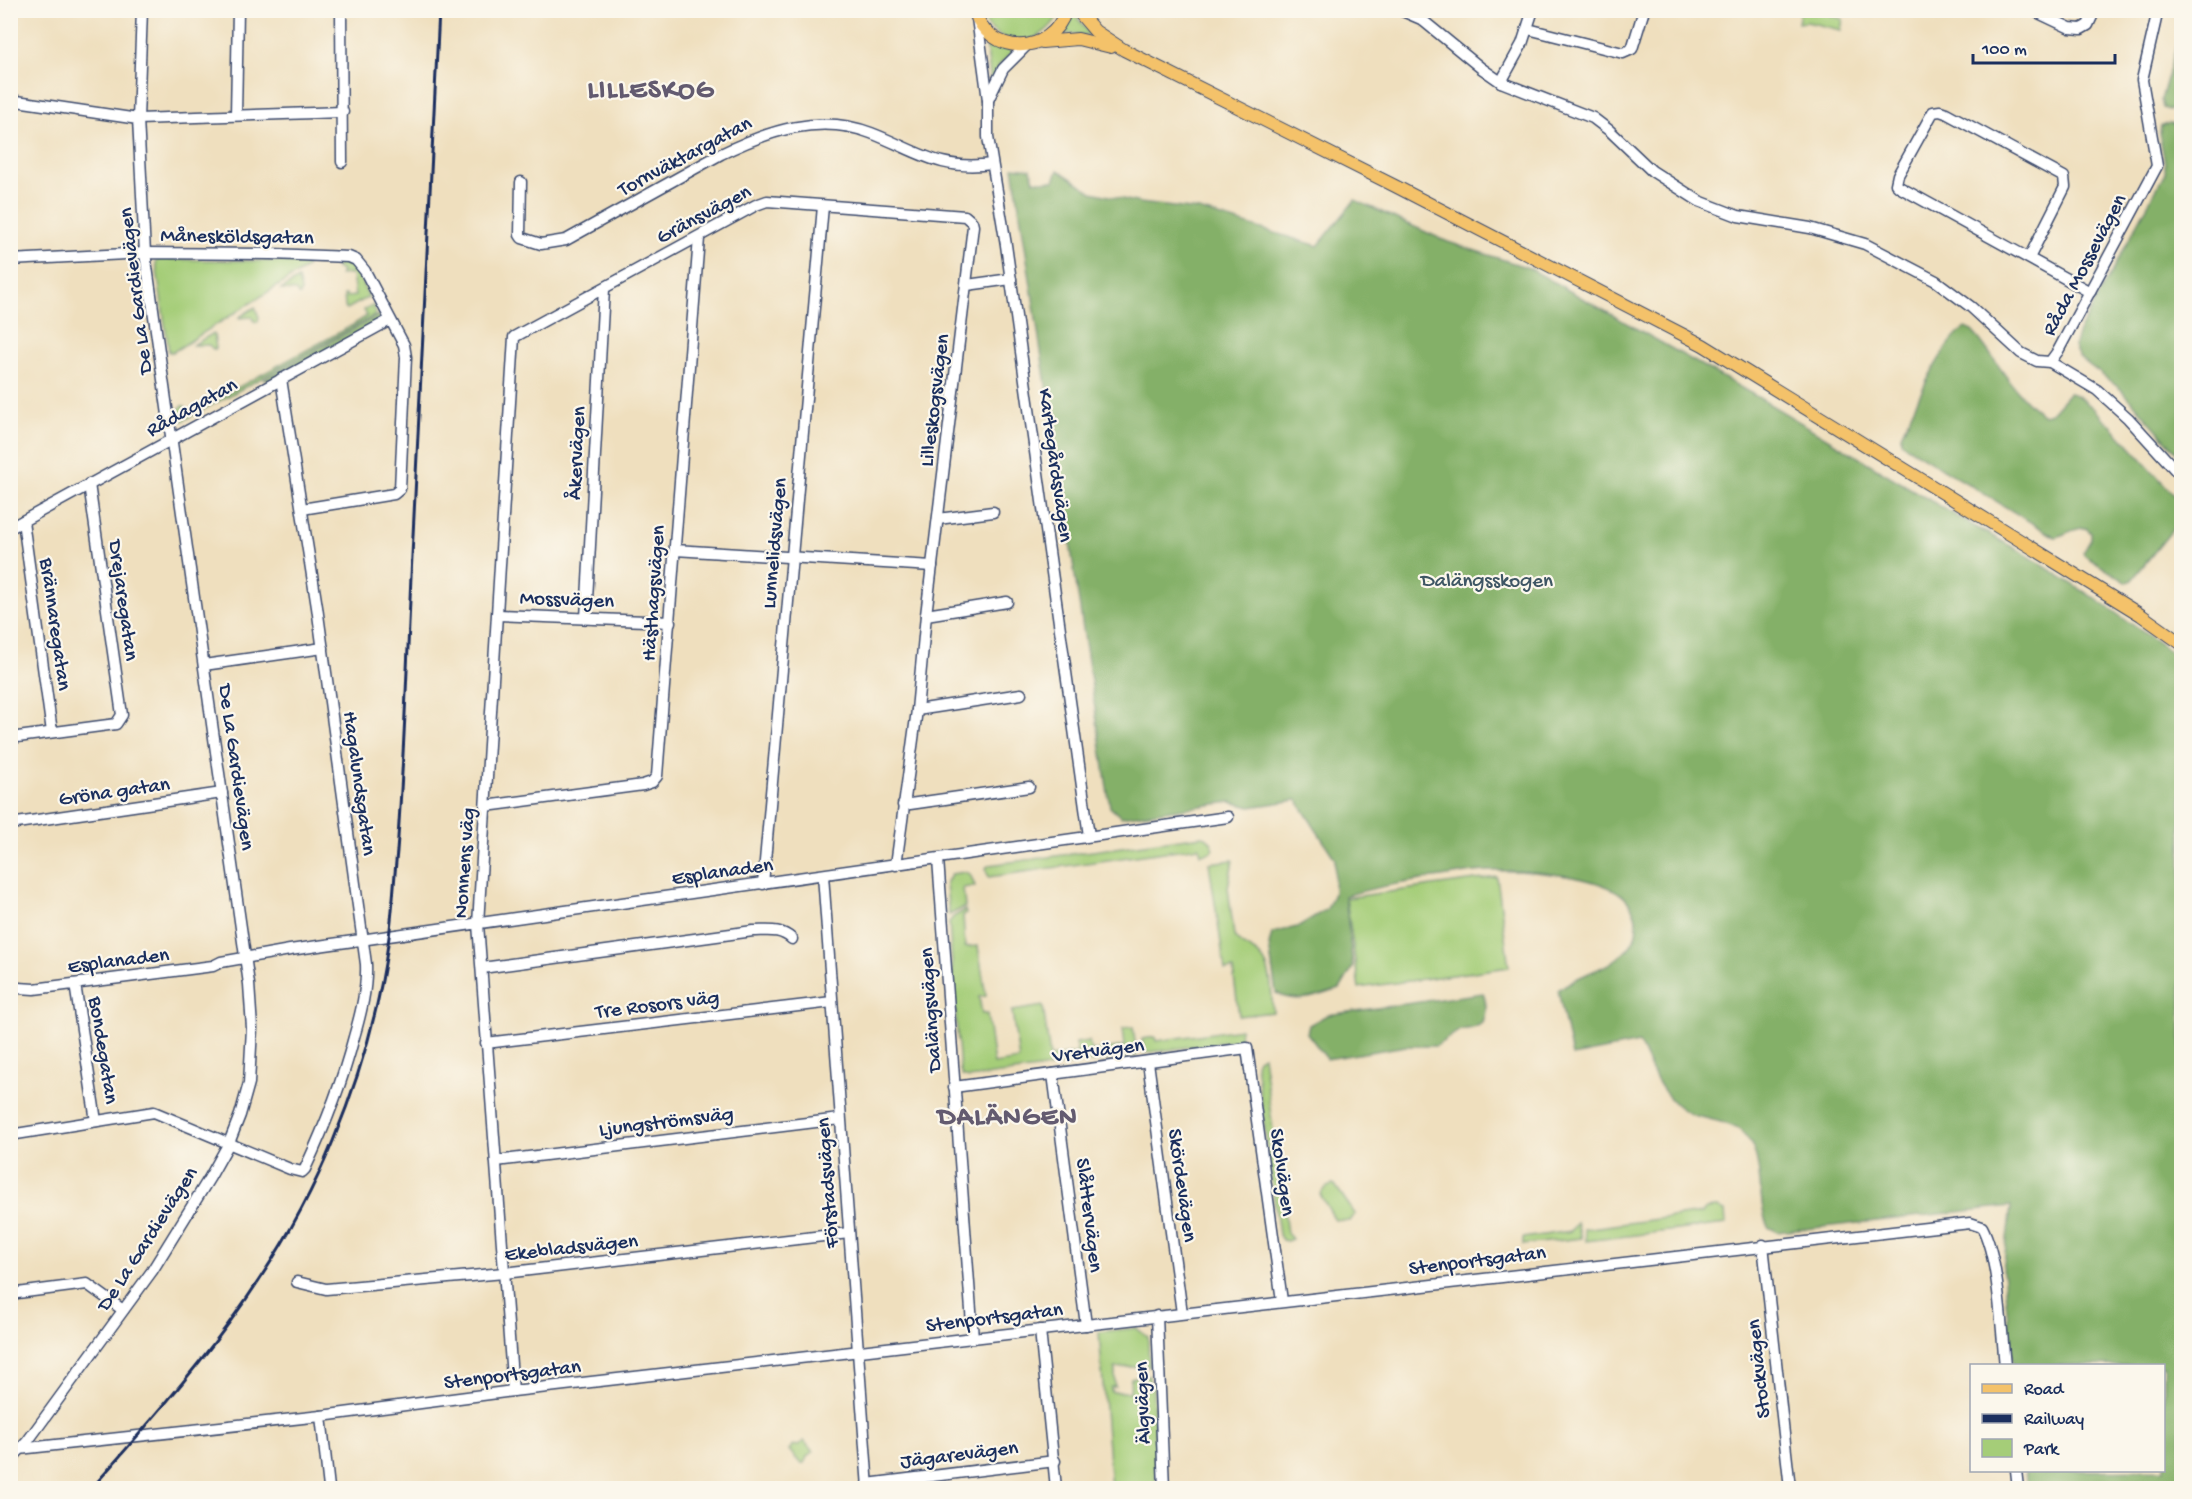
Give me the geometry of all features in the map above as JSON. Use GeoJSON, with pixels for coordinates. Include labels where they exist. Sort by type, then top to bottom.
{"type":"FeatureCollection","features":[{"type":"Feature","properties":{"kind":"main road"},"geometry":{"type":"LineString","coordinates":[[1030,45],[1052,33],[1061,22],[1066,10]]}},
{"type":"Feature","properties":{"kind":"main road"},"geometry":{"type":"LineString","coordinates":[[1077,10],[1095,31],[1124,50],[1395,186],[1703,345],[2141,615],[2181,644]]}},
{"type":"Feature","properties":{"kind":"main road"},"geometry":{"type":"LineString","coordinates":[[976,14],[986,32],[1000,41],[1030,45],[1078,39],[1124,50]]}},
{"type":"Feature","properties":{"kind":"street","name":"De La Gardievägen"},"geometry":{"type":"LineString","coordinates":[[10,1460],[169,1245],[229,1143],[245,1099],[251,1065],[251,1007],[145,253],[138,119],[142,10]]}},
{"type":"Feature","properties":{"kind":"street"},"geometry":{"type":"LineString","coordinates":[[236,115],[238,10]]}},
{"type":"Feature","properties":{"kind":"street"},"geometry":{"type":"LineString","coordinates":[[341,10],[342,162]]}},
{"type":"Feature","properties":{"kind":"street","name":"Råda Mossevägen"},"geometry":{"type":"LineString","coordinates":[[1401,10],[1418,13],[1501,82],[1593,118],[1611,131],[1661,177],[1687,195],[1712,207],[1758,221],[1830,233],[1865,244],[1899,260],[1955,295],[2021,353],[2037,360],[2050,362],[2157,166],[2142,80],[2158,10]]}},
{"type":"Feature","properties":{"kind":"street"},"geometry":{"type":"LineString","coordinates":[[1501,82],[1528,29],[1533,10]]}},
{"type":"Feature","properties":{"kind":"street"},"geometry":{"type":"LineString","coordinates":[[1528,29],[1623,53],[1632,49],[1644,10]]}},
{"type":"Feature","properties":{"kind":"street"},"geometry":{"type":"LineString","coordinates":[[2032,10],[2070,28],[2081,30],[2088,25],[2095,10]]}},
{"type":"Feature","properties":{"kind":"street","name":"Kartegårdsvägen"},"geometry":{"type":"LineString","coordinates":[[976,14],[988,100],[988,137],[1011,279],[1089,837]]}},
{"type":"Feature","properties":{"kind":"street","name":"Kartegårdsvägen"},"geometry":{"type":"LineString","coordinates":[[988,100],[1003,69],[1030,45]]}},
{"type":"Feature","properties":{"kind":"street"},"geometry":{"type":"LineString","coordinates":[[10,100],[138,119],[343,112]]}},
{"type":"Feature","properties":{"kind":"street"},"geometry":{"type":"LineString","coordinates":[[2029,258],[2065,187],[2064,177],[1946,113],[1933,112],[1898,175],[1896,184],[1904,191],[2090,292]]}},
{"type":"Feature","properties":{"kind":"street","name":"Tornväktargatan"},"geometry":{"type":"LineString","coordinates":[[521,182],[520,235],[522,238],[541,244],[566,240],[747,141],[789,128],[815,124],[853,128],[869,132],[915,154],[939,162],[978,166],[992,164]]}},
{"type":"Feature","properties":{"kind":"street","name":"Gränsvägen"},"geometry":{"type":"LineString","coordinates":[[515,336],[762,202],[965,216]]}},
{"type":"Feature","properties":{"kind":"street","name":"Lunnelidsvägen"},"geometry":{"type":"LineString","coordinates":[[763,884],[823,206]]}},
{"type":"Feature","properties":{"kind":"street","name":"Lilleskogsvägen"},"geometry":{"type":"LineString","coordinates":[[896,865],[917,710],[926,615],[974,226],[965,216]]}},
{"type":"Feature","properties":{"kind":"street","name":"Hästhagsvägen"},"geometry":{"type":"LineString","coordinates":[[486,806],[643,785],[656,779],[699,237]]}},
{"type":"Feature","properties":{"kind":"street","name":"Månesköldsgatan"},"geometry":{"type":"LineString","coordinates":[[10,260],[145,253],[349,256],[356,260],[365,271],[404,345],[406,357],[400,489],[398,493],[302,509]]}},
{"type":"Feature","properties":{"kind":"street"},"geometry":{"type":"LineString","coordinates":[[967,285],[1011,279]]}},
{"type":"Feature","properties":{"kind":"street","name":"Åkervägen"},"geometry":{"type":"LineString","coordinates":[[586,618],[604,289]]}},
{"type":"Feature","properties":{"kind":"street","name":"Rådagatan"},"geometry":{"type":"LineString","coordinates":[[10,528],[390,320]]}},
{"type":"Feature","properties":{"kind":"street","name":"Nonnens väg"},"geometry":{"type":"LineString","coordinates":[[513,1391],[478,924],[515,336]]}},
{"type":"Feature","properties":{"kind":"street"},"geometry":{"type":"LineString","coordinates":[[2050,362],[2084,381],[2112,402],[2181,477]]}},
{"type":"Feature","properties":{"kind":"street","name":"Hagalundsgatan"},"geometry":{"type":"LineString","coordinates":[[229,1143],[297,1172],[305,1169],[333,1106],[353,1042],[365,991],[366,964],[323,648],[281,379]]}},
{"type":"Feature","properties":{"kind":"street","name":"Drejaregatan"},"geometry":{"type":"LineString","coordinates":[[52,732],[116,724],[122,715],[89,484]]}},
{"type":"Feature","properties":{"kind":"street"},"geometry":{"type":"LineString","coordinates":[[938,519],[993,512]]}},
{"type":"Feature","properties":{"kind":"street","name":"Brännaregatan"},"geometry":{"type":"LineString","coordinates":[[23,521],[52,732]]}},
{"type":"Feature","properties":{"kind":"street"},"geometry":{"type":"LineString","coordinates":[[675,550],[932,566]]}},
{"type":"Feature","properties":{"kind":"street"},"geometry":{"type":"LineString","coordinates":[[926,615],[1007,602]]}},
{"type":"Feature","properties":{"kind":"street","name":"Mossvägen"},"geometry":{"type":"LineString","coordinates":[[498,615],[670,622]]}},
{"type":"Feature","properties":{"kind":"street"},"geometry":{"type":"LineString","coordinates":[[204,665],[323,648]]}},
{"type":"Feature","properties":{"kind":"street"},"geometry":{"type":"LineString","coordinates":[[917,710],[1021,694]]}},
{"type":"Feature","properties":{"kind":"street"},"geometry":{"type":"LineString","coordinates":[[10,738],[52,732]]}},
{"type":"Feature","properties":{"kind":"street"},"geometry":{"type":"LineString","coordinates":[[903,805],[1029,787]]}},
{"type":"Feature","properties":{"kind":"street","name":"Gröna gatan"},"geometry":{"type":"LineString","coordinates":[[10,825],[222,793]]}},
{"type":"Feature","properties":{"kind":"street","name":"Esplanaden"},"geometry":{"type":"LineString","coordinates":[[15,988],[34,990],[213,966],[221,962],[290,950],[1228,817]]}},
{"type":"Feature","properties":{"kind":"street","name":"Dalängsvägen"},"geometry":{"type":"LineString","coordinates":[[938,859],[973,1338]]}},
{"type":"Feature","properties":{"kind":"street","name":"Förstadsvägen"},"geometry":{"type":"LineString","coordinates":[[823,875],[867,1486]]}},
{"type":"Feature","properties":{"kind":"street"},"geometry":{"type":"LineString","coordinates":[[482,968],[753,931],[776,930],[792,939]]}},
{"type":"Feature","properties":{"kind":"street","name":"Esplanaden"},"geometry":{"type":"LineString","coordinates":[[15,988],[33,983],[212,960],[221,962]]}},
{"type":"Feature","properties":{"kind":"street","name":"Bondegatan"},"geometry":{"type":"LineString","coordinates":[[75,984],[96,1121]]}},
{"type":"Feature","properties":{"kind":"street","name":"Tre Rosors väg"},"geometry":{"type":"LineString","coordinates":[[486,1043],[832,1002]]}},
{"type":"Feature","properties":{"kind":"street","name":"Vretvägen"},"geometry":{"type":"LineString","coordinates":[[954,1087],[1247,1048]]}},
{"type":"Feature","properties":{"kind":"street","name":"Skolvägen"},"geometry":{"type":"LineString","coordinates":[[1247,1048],[1282,1301]]}},
{"type":"Feature","properties":{"kind":"street","name":"Skördevägen"},"geometry":{"type":"LineString","coordinates":[[1148,1062],[1182,1313]]}},
{"type":"Feature","properties":{"kind":"street","name":"Slåttervägen"},"geometry":{"type":"LineString","coordinates":[[1053,1074],[1086,1324]]}},
{"type":"Feature","properties":{"kind":"street"},"geometry":{"type":"LineString","coordinates":[[10,1135],[154,1112],[229,1143]]}},
{"type":"Feature","properties":{"kind":"street","name":"Ljungströmsväg"},"geometry":{"type":"LineString","coordinates":[[496,1161],[840,1119]]}},
{"type":"Feature","properties":{"kind":"street","name":"Stenportsgatan"},"geometry":{"type":"LineString","coordinates":[[16,1450],[1763,1245],[1970,1223],[1982,1227],[1988,1238],[1995,1271],[2005,1364]]}},
{"type":"Feature","properties":{"kind":"street","name":"Ekebladsvägen"},"geometry":{"type":"LineString","coordinates":[[297,1282],[326,1289],[504,1274],[849,1233]]}},
{"type":"Feature","properties":{"kind":"street","name":"Stockvägen"},"geometry":{"type":"LineString","coordinates":[[1763,1245],[1790,1488]]}},
{"type":"Feature","properties":{"kind":"street"},"geometry":{"type":"LineString","coordinates":[[10,1294],[87,1284],[123,1310]]}},
{"type":"Feature","properties":{"kind":"street","name":"Älgvägen"},"geometry":{"type":"LineString","coordinates":[[1157,1316],[1164,1488]]}},
{"type":"Feature","properties":{"kind":"street"},"geometry":{"type":"LineString","coordinates":[[1040,1330],[1056,1488]]}},
{"type":"Feature","properties":{"kind":"street"},"geometry":{"type":"LineString","coordinates":[[321,1416],[329,1488]]}},
{"type":"Feature","properties":{"kind":"street","name":"Jägarevägen"},"geometry":{"type":"LineString","coordinates":[[867,1486],[1055,1461]]}},
{"type":"Feature","properties":{"kind":"street"},"geometry":{"type":"LineString","coordinates":[[2016,1472],[2018,1488]]}},
{"type":"Feature","properties":{"kind":"green space"},"geometry":{"type":"Polygon","coordinates":[[[979,11],[1061,11],[1040,35],[1022,41],[1002,37],[992,30],[979,11]]]}},
{"type":"Feature","properties":{"kind":"green space"},"geometry":{"type":"Polygon","coordinates":[[[1072,11],[1089,33],[1088,35],[1061,33],[1072,11]]]}},
{"type":"Feature","properties":{"kind":"green space"},"geometry":{"type":"Polygon","coordinates":[[[1827,11],[1831,16],[1843,19],[1841,30],[1807,22],[1798,23],[1800,12],[1827,11]]]}},
{"type":"Feature","properties":{"kind":"green space"},"geometry":{"type":"Polygon","coordinates":[[[2181,28],[2181,109],[2169,110],[2163,108],[2161,100],[2181,28]]]}},
{"type":"Feature","properties":{"kind":"green space"},"geometry":{"type":"Polygon","coordinates":[[[988,40],[1013,51],[999,66],[991,83],[986,42],[988,40]]]}},
{"type":"Feature","properties":{"kind":"green space"},"geometry":{"type":"Polygon","coordinates":[[[2170,123],[2182,126],[2181,457],[2123,391],[2080,358],[2075,347],[2081,328],[2165,173],[2160,131],[2161,126],[2170,123]]]}},
{"type":"Feature","properties":{"kind":"green space","name":"Dalängsskogen"},"geometry":{"type":"Polygon","coordinates":[[[1013,167],[1031,169],[1034,181],[1054,181],[1058,170],[1092,192],[1140,203],[1199,210],[1318,246],[1355,200],[1448,242],[1529,268],[1761,399],[1963,520],[2025,554],[2096,599],[2181,659],[2181,1488],[2027,1488],[2025,1472],[2165,1472],[2165,1364],[2013,1364],[2003,1271],[2011,1206],[1778,1232],[1768,1227],[1764,1215],[1758,1164],[1749,1140],[1741,1131],[1732,1126],[1686,1112],[1677,1105],[1661,1086],[1639,1043],[1572,1056],[1558,990],[1616,960],[1634,941],[1637,926],[1635,915],[1629,902],[1619,893],[1592,881],[1575,877],[1520,871],[1489,871],[1409,882],[1345,896],[1353,967],[1340,989],[1308,998],[1284,997],[1276,993],[1269,945],[1272,933],[1297,927],[1327,909],[1334,893],[1335,859],[1297,800],[1250,807],[1231,802],[1121,817],[1110,807],[1013,167]]]}},
{"type":"Feature","properties":{"kind":"green space"},"geometry":{"type":"Polygon","coordinates":[[[159,259],[307,262],[306,268],[173,352],[169,352],[156,262],[159,259]]]}},
{"type":"Feature","properties":{"kind":"green space"},"geometry":{"type":"Polygon","coordinates":[[[337,262],[344,263],[353,269],[369,297],[347,309],[344,295],[355,296],[352,274],[340,275],[342,271],[336,268],[337,262]]]}},
{"type":"Feature","properties":{"kind":"green space"},"geometry":{"type":"Polygon","coordinates":[[[298,279],[300,295],[296,291],[281,290],[298,279]]]}},
{"type":"Feature","properties":{"kind":"green space"},"geometry":{"type":"Polygon","coordinates":[[[374,305],[376,315],[183,421],[178,419],[178,410],[182,406],[185,406],[189,414],[353,325],[367,316],[364,310],[374,305]]]}},
{"type":"Feature","properties":{"kind":"green space"},"geometry":{"type":"Polygon","coordinates":[[[255,307],[259,317],[258,322],[255,322],[252,317],[238,318],[255,307]]]}},
{"type":"Feature","properties":{"kind":"green space"},"geometry":{"type":"Polygon","coordinates":[[[380,315],[379,320],[369,326],[269,380],[264,379],[380,315]]]}},
{"type":"Feature","properties":{"kind":"green space"},"geometry":{"type":"Polygon","coordinates":[[[1965,328],[1972,331],[1979,339],[2018,392],[2035,409],[2044,415],[2051,413],[2069,393],[2079,397],[2108,422],[2181,502],[2181,519],[2131,581],[2126,582],[2085,556],[2083,553],[2091,539],[2091,533],[2086,528],[2055,537],[1907,447],[1901,441],[1901,435],[1937,363],[1955,337],[1965,328]]]}},
{"type":"Feature","properties":{"kind":"green space"},"geometry":{"type":"Polygon","coordinates":[[[214,334],[216,349],[209,345],[193,345],[214,334]]]}},
{"type":"Feature","properties":{"kind":"green space"},"geometry":{"type":"Polygon","coordinates":[[[1207,837],[1211,842],[1214,849],[1211,852],[1201,854],[1199,847],[989,877],[985,869],[989,865],[1207,837]]]}},
{"type":"Feature","properties":{"kind":"green space"},"geometry":{"type":"Polygon","coordinates":[[[1233,860],[1228,887],[1234,936],[1264,961],[1271,982],[1273,1012],[1239,1016],[1233,969],[1225,970],[1209,863],[1233,860]]]}},
{"type":"Feature","properties":{"kind":"green space"},"geometry":{"type":"Polygon","coordinates":[[[965,872],[970,874],[975,886],[963,888],[965,907],[949,915],[946,884],[951,874],[965,872]]]}},
{"type":"Feature","properties":{"kind":"green space"},"geometry":{"type":"Polygon","coordinates":[[[1497,877],[1509,967],[1359,988],[1346,898],[1497,877]]]}},
{"type":"Feature","properties":{"kind":"green space"},"geometry":{"type":"Polygon","coordinates":[[[965,910],[966,914],[963,915],[965,947],[978,946],[986,996],[979,997],[982,1014],[987,1014],[994,1064],[1019,1060],[1012,1011],[1043,1006],[1050,1057],[1077,1053],[1076,1043],[1089,1041],[1091,1051],[1125,1046],[1123,1028],[1133,1027],[1137,1056],[969,1078],[962,1076],[949,923],[953,917],[965,910]]]}},
{"type":"Feature","properties":{"kind":"green space"},"geometry":{"type":"Polygon","coordinates":[[[1483,993],[1486,1008],[1483,1023],[1473,1028],[1460,1030],[1436,1046],[1406,1046],[1327,1059],[1307,1033],[1309,1025],[1327,1015],[1483,993]]]}},
{"type":"Feature","properties":{"kind":"green space"},"geometry":{"type":"Polygon","coordinates":[[[1240,1029],[1241,1040],[1144,1053],[1142,1039],[1155,1037],[1156,1041],[1240,1029]]]}},
{"type":"Feature","properties":{"kind":"green space"},"geometry":{"type":"Polygon","coordinates":[[[1263,1056],[1287,1233],[1292,1239],[1287,1241],[1282,1240],[1279,1235],[1256,1064],[1263,1056]]]}},
{"type":"Feature","properties":{"kind":"green space"},"geometry":{"type":"Polygon","coordinates":[[[1335,1185],[1355,1214],[1350,1221],[1335,1220],[1320,1194],[1335,1185]]]}},
{"type":"Feature","properties":{"kind":"green space"},"geometry":{"type":"Polygon","coordinates":[[[1717,1208],[1725,1211],[1726,1224],[1586,1241],[1584,1229],[1702,1213],[1706,1209],[1717,1208]]]}},
{"type":"Feature","properties":{"kind":"green space"},"geometry":{"type":"Polygon","coordinates":[[[1577,1223],[1581,1238],[1523,1245],[1523,1238],[1571,1231],[1577,1223]]]}},
{"type":"Feature","properties":{"kind":"green space"},"geometry":{"type":"Polygon","coordinates":[[[1136,1328],[1148,1337],[1149,1366],[1115,1368],[1115,1387],[1111,1387],[1111,1392],[1130,1392],[1131,1378],[1149,1375],[1149,1383],[1153,1383],[1156,1488],[1111,1488],[1099,1332],[1136,1328]]]}},
{"type":"Feature","properties":{"kind":"green space"},"geometry":{"type":"Polygon","coordinates":[[[804,1441],[813,1452],[804,1463],[800,1463],[789,1450],[793,1445],[798,1446],[804,1441]]]}},
{"type":"Feature","properties":{"kind":"railway"},"geometry":{"type":"LineString","coordinates":[[92,1488],[162,1408],[228,1325],[286,1237],[333,1141],[352,1092],[374,1015],[390,926],[399,817],[439,10]]}},
{"type":"Feature","properties":{"kind":"district","name":"LILLESKOG"},"geometry":{"type":"Point","coordinates":[651,88]}},
{"type":"Feature","properties":{"kind":"district","name":"DALÄNGEN"},"geometry":{"type":"Point","coordinates":[1008,1115]}}]}
